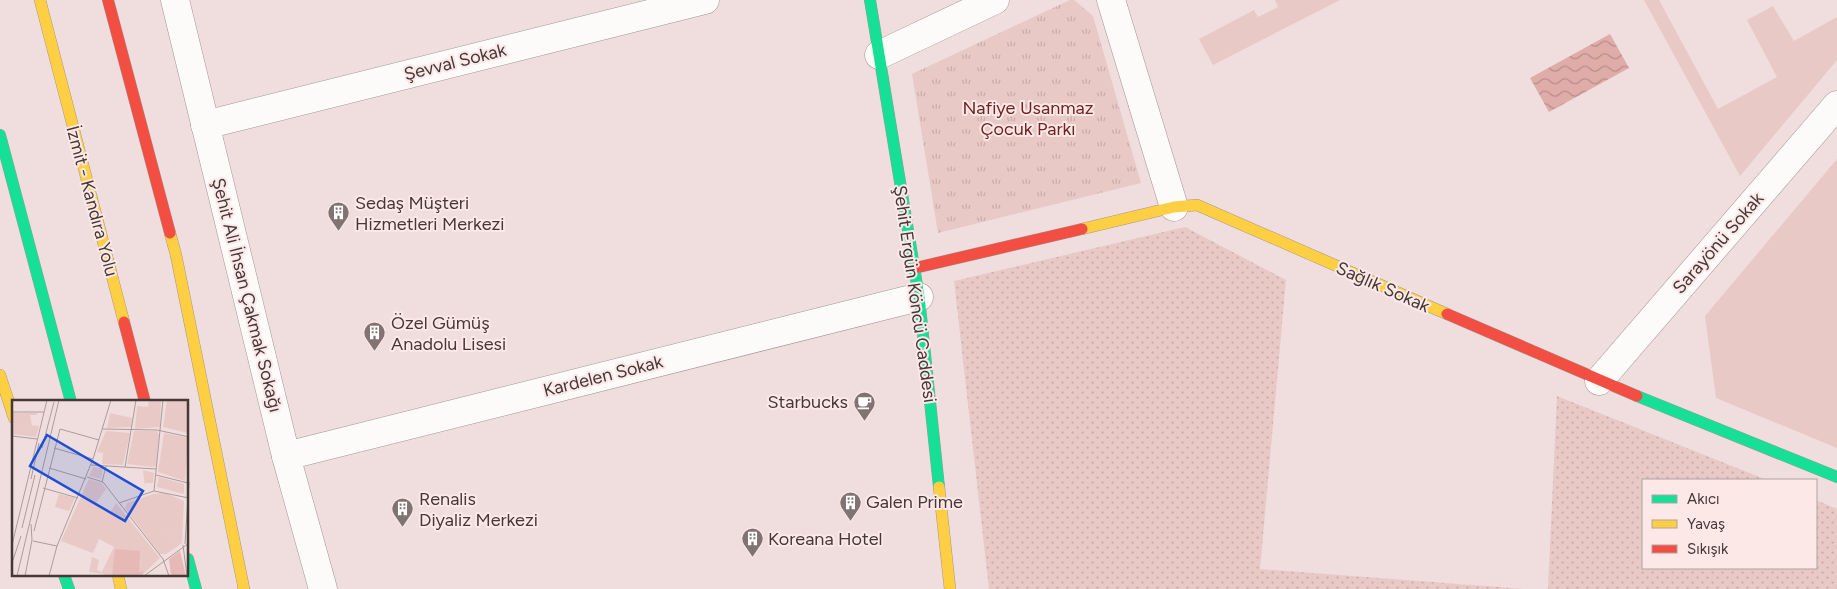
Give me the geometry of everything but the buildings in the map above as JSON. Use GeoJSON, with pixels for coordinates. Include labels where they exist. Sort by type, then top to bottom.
{"type":"FeatureCollection","features":[{"type":"Feature","properties":{"kind":"main road","name":"İzmit - Kandıra Yolu"},"geometry":{"type":"LineString","coordinates":[[40,0],[145,400]]}},
{"type":"Feature","properties":{"kind":"main road"},"geometry":{"type":"LineString","coordinates":[[108,0],[176,255],[244,589]]}},
{"type":"Feature","properties":{"kind":"main road","name":"Şehit Ergün Köncü Caddesi"},"geometry":{"type":"LineString","coordinates":[[870,0],[919,297],[950,589]]}},
{"type":"Feature","properties":{"kind":"main road"},"geometry":{"type":"LineString","coordinates":[[0,135],[70,400]]}},
{"type":"Feature","properties":{"kind":"main road","name":"Sağlık Sokak"},"geometry":{"type":"LineString","coordinates":[[915,268],[1174,207],[1197,205],[1599,381],[1837,477]]}},
{"type":"Feature","properties":{"kind":"main road"},"geometry":{"type":"LineString","coordinates":[[0,375],[12,412]]}},
{"type":"Feature","properties":{"kind":"main road"},"geometry":{"type":"LineString","coordinates":[[189,563],[196,589]]}},
{"type":"Feature","properties":{"kind":"main road"},"geometry":{"type":"LineString","coordinates":[[64,576],[69,589]]}},
{"type":"Feature","properties":{"kind":"main road"},"geometry":{"type":"LineString","coordinates":[[118,576],[121,589]]}},
{"type":"Feature","properties":{"kind":"street","name":"Şehit Ali İhsan Çakmak Sokağı"},"geometry":{"type":"LineString","coordinates":[[175,0],[286,456],[323,589]]}},
{"type":"Feature","properties":{"kind":"street","name":"Şevval Sokak"},"geometry":{"type":"LineString","coordinates":[[205,124],[705,0]]}},
{"type":"Feature","properties":{"kind":"street"},"geometry":{"type":"LineString","coordinates":[[879,55],[996,0]]}},
{"type":"Feature","properties":{"kind":"street"},"geometry":{"type":"LineString","coordinates":[[1110,0],[1174,207]]}},
{"type":"Feature","properties":{"kind":"street","name":"Sarayönü Sokak"},"geometry":{"type":"LineString","coordinates":[[1599,381],[1837,105]]}},
{"type":"Feature","properties":{"kind":"street","name":"Kardelen Sokak"},"geometry":{"type":"LineString","coordinates":[[286,456],[919,297]]}},
{"type":"Feature","properties":{"kind":"green space","name":"Nafiye Usanmaz Çocuk Parkı"},"geometry":{"type":"Polygon","coordinates":[[[1070,0],[1074,0],[1093,16],[1141,183],[938,233],[912,74],[1070,0]]]}},
{"type":"Feature","properties":{"kind":"green space"},"geometry":{"type":"Polygon","coordinates":[[[1275,0],[1340,0],[1213,65],[1199,39],[1254,10],[1258,17],[1278,7],[1275,0]]]}},
{"type":"Feature","properties":{"kind":"green space"},"geometry":{"type":"Polygon","coordinates":[[[1644,0],[1659,0],[1718,109],[1777,77],[1747,20],[1773,6],[1794,41],[1837,17],[1837,60],[1740,176],[1644,0]]]}},
{"type":"Feature","properties":{"kind":"green space"},"geometry":{"type":"Polygon","coordinates":[[[1837,159],[1837,448],[1716,398],[1705,316],[1837,159]]]}},
{"type":"Feature","properties":{"kind":"green space"},"geometry":{"type":"Polygon","coordinates":[[[1185,227],[1286,280],[1260,569],[1524,589],[989,589],[954,281],[1185,227]]]}},
{"type":"Feature","properties":{"kind":"green space"},"geometry":{"type":"Polygon","coordinates":[[[1557,396],[1764,479],[1642,479],[1642,569],[1817,569],[1817,500],[1837,509],[1837,589],[1548,589],[1557,396]]]}},
{"type":"Feature","properties":{"kind":"water"},"geometry":{"type":"Polygon","coordinates":[[[1610,34],[1629,68],[1549,112],[1530,78],[1610,34]]]}},
{"type":"Feature","properties":{"kind":"traffic: fast"},"geometry":{"type":"LineString","coordinates":[[870,0],[919,297],[939,487]]}},
{"type":"Feature","properties":{"kind":"traffic: fast"},"geometry":{"type":"LineString","coordinates":[[0,135],[70,400]]}},
{"type":"Feature","properties":{"kind":"traffic: fast"},"geometry":{"type":"LineString","coordinates":[[1637,396],[1837,477]]}},
{"type":"Feature","properties":{"kind":"traffic: fast"},"geometry":{"type":"LineString","coordinates":[[189,563],[196,589]]}},
{"type":"Feature","properties":{"kind":"traffic: fast"},"geometry":{"type":"LineString","coordinates":[[64,576],[69,589]]}},
{"type":"Feature","properties":{"kind":"traffic: slow"},"geometry":{"type":"LineString","coordinates":[[40,0],[124,322]]}},
{"type":"Feature","properties":{"kind":"traffic: slow"},"geometry":{"type":"LineString","coordinates":[[1082,229],[1174,207],[1197,205],[1447,314]]}},
{"type":"Feature","properties":{"kind":"traffic: slow"},"geometry":{"type":"LineString","coordinates":[[170,233],[244,589]]}},
{"type":"Feature","properties":{"kind":"traffic: slow"},"geometry":{"type":"LineString","coordinates":[[0,375],[12,412]]}},
{"type":"Feature","properties":{"kind":"traffic: slow"},"geometry":{"type":"LineString","coordinates":[[939,487],[950,589]]}},
{"type":"Feature","properties":{"kind":"traffic: slow"},"geometry":{"type":"LineString","coordinates":[[118,576],[121,589]]}},
{"type":"Feature","properties":{"kind":"traffic: jam"},"geometry":{"type":"LineString","coordinates":[[108,0],[170,233]]}},
{"type":"Feature","properties":{"kind":"traffic: jam"},"geometry":{"type":"LineString","coordinates":[[915,268],[1082,229]]}},
{"type":"Feature","properties":{"kind":"traffic: jam"},"geometry":{"type":"LineString","coordinates":[[1447,314],[1637,396]]}},
{"type":"Feature","properties":{"kind":"traffic: jam"},"geometry":{"type":"LineString","coordinates":[[124,322],[144,400]]}},
{"type":"Feature","properties":{"kind":"place","name":"Sedaş Müşteri Hizmetleri Merkezi"},"geometry":{"type":"Point","coordinates":[339,232]}},
{"type":"Feature","properties":{"kind":"place","name":"Özel Gümüş Anadolu Lisesi"},"geometry":{"type":"Point","coordinates":[375,352]}},
{"type":"Feature","properties":{"kind":"place","name":"Starbucks"},"geometry":{"type":"Point","coordinates":[864,421]}},
{"type":"Feature","properties":{"kind":"place","name":"Galen Prime"},"geometry":{"type":"Point","coordinates":[850,521]}},
{"type":"Feature","properties":{"kind":"place","name":"Renalis Diyaliz Merkezi"},"geometry":{"type":"Point","coordinates":[403,528]}},
{"type":"Feature","properties":{"kind":"place","name":"Koreana Hotel"},"geometry":{"type":"Point","coordinates":[752,558]}}]}
